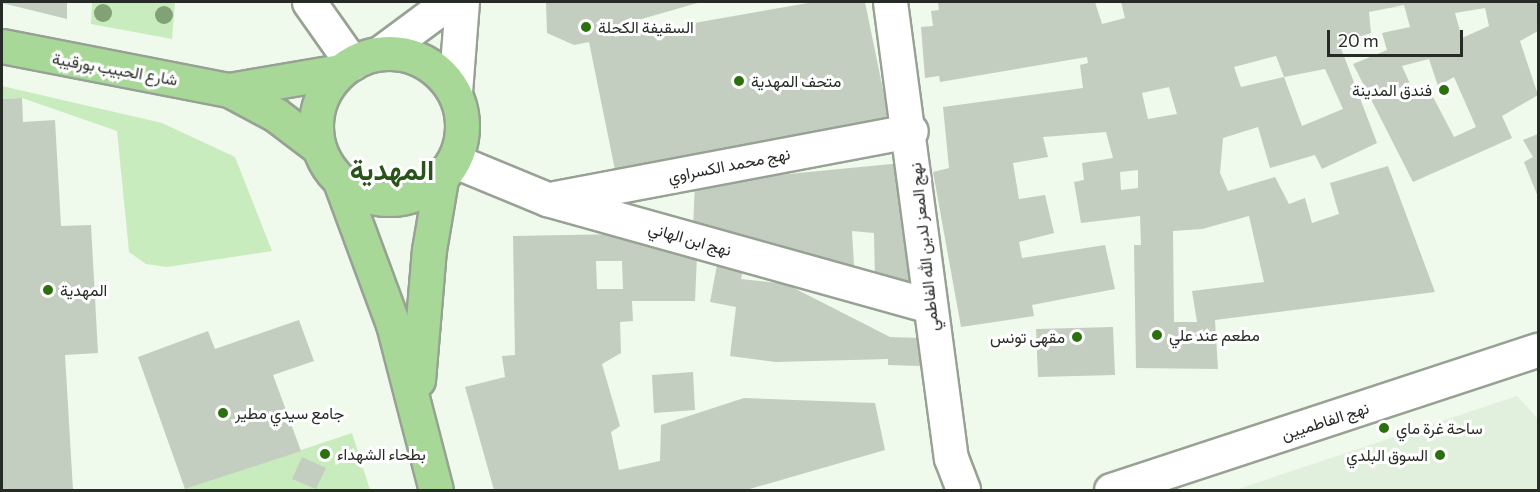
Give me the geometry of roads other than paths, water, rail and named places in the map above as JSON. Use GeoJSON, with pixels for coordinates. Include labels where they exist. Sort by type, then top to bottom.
{"type":"FeatureCollection","features":[{"type":"Feature","properties":{"kind":"main road","name":"شارع الحبيب بورقيبة"},"geometry":{"type":"LineString","coordinates":[[2,46],[229,90],[276,115],[318,147]]}},
{"type":"Feature","properties":{"kind":"main road"},"geometry":{"type":"LineString","coordinates":[[418,415],[421,321],[448,170],[462,138],[455,92],[424,61],[357,63],[321,99],[318,147],[340,181],[393,324],[436,490]]}},
{"type":"Feature","properties":{"kind":"main road","name":"شارع الحبيب بورقيبة"},"geometry":{"type":"LineString","coordinates":[[229,90],[357,63]]}},
{"type":"Feature","properties":{"kind":"main road"},"geometry":{"type":"LineString","coordinates":[[340,181],[359,193],[402,199],[448,170]]}},
{"type":"Feature","properties":{"kind":"street"},"geometry":{"type":"LineString","coordinates":[[309,2],[357,63],[449,2]]}},
{"type":"Feature","properties":{"kind":"street"},"geometry":{"type":"LineString","coordinates":[[455,92],[462,2]]}},
{"type":"Feature","properties":{"kind":"street","name":"نهج المعز لدين الله الفاطمي"},"geometry":{"type":"LineString","coordinates":[[890,2],[911,131],[929,306],[951,458],[963,490]]}},
{"type":"Feature","properties":{"kind":"street","name":"نهج محمد الكسراوي"},"geometry":{"type":"LineString","coordinates":[[548,199],[911,131]]}},
{"type":"Feature","properties":{"kind":"street","name":"نهج ابن الهاني"},"geometry":{"type":"LineString","coordinates":[[448,170],[929,306]]}},
{"type":"Feature","properties":{"kind":"street","name":"نهج الفاطميين"},"geometry":{"type":"LineString","coordinates":[[1111,490],[1539,350]]}},
{"type":"Feature","properties":{"kind":"place","name":"السقيفة الكحلة"},"geometry":{"type":"Point","coordinates":[586,27]}},
{"type":"Feature","properties":{"kind":"place","name":"متحف المهدية"},"geometry":{"type":"Point","coordinates":[739,81]}},
{"type":"Feature","properties":{"kind":"place","name":"فندق المدينة"},"geometry":{"type":"Point","coordinates":[1444,90]}},
{"type":"Feature","properties":{"kind":"place","name":"المهدية"},"geometry":{"type":"Point","coordinates":[48,290]}},
{"type":"Feature","properties":{"kind":"place","name":"مطعم عند علي"},"geometry":{"type":"Point","coordinates":[1157,335]}},
{"type":"Feature","properties":{"kind":"place","name":"مقهى تونس"},"geometry":{"type":"Point","coordinates":[1077,337]}},
{"type":"Feature","properties":{"kind":"place","name":"جامع سيدي مطير"},"geometry":{"type":"Point","coordinates":[223,413]}},
{"type":"Feature","properties":{"kind":"place","name":"ساحة غرة ماي"},"geometry":{"type":"Point","coordinates":[1384,428]}},
{"type":"Feature","properties":{"kind":"place","name":"بطحاء الشهداء"},"geometry":{"type":"Point","coordinates":[325,454]}},
{"type":"Feature","properties":{"kind":"place","name":"السوق البلدي"},"geometry":{"type":"Point","coordinates":[1440,455]}},
{"type":"Feature","properties":{"kind":"district","name":"المهدية"},"geometry":{"type":"Point","coordinates":[392,169]}}]}
